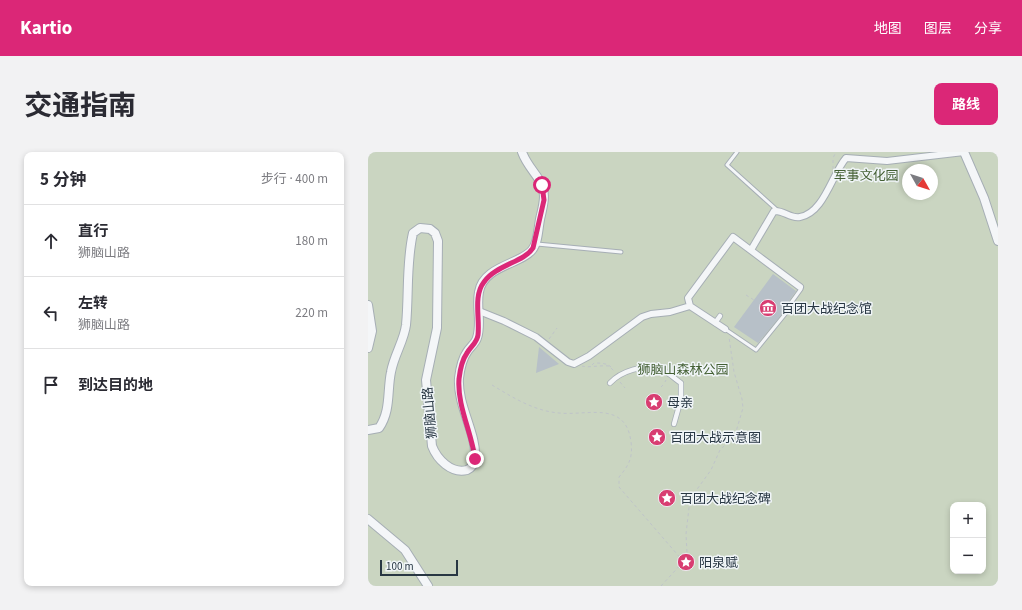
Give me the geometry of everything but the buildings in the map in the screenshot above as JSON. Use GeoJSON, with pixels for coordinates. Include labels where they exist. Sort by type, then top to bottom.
{"type":"FeatureCollection","features":[{"type":"Feature","properties":{"kind":"street"},"geometry":{"type":"LineString","coordinates":[[522,152],[528,167],[542,185],[544,192],[544,200],[535,244]]}},
{"type":"Feature","properties":{"kind":"street"},"geometry":{"type":"LineString","coordinates":[[751,250],[774,211],[778,211],[795,218],[807,216],[826,194],[846,158],[887,161],[964,152],[984,198],[998,240]]}},
{"type":"Feature","properties":{"kind":"street","name":"狮脑山路"},"geometry":{"type":"LineString","coordinates":[[368,430],[379,428],[385,418],[387,410],[391,369],[406,325],[406,294],[413,233],[420,228],[430,229],[435,233],[438,241],[437,328],[426,380],[432,446],[435,455],[441,462],[458,470],[467,470],[472,466],[475,459],[459,391],[459,379],[467,352],[475,344],[478,336],[479,292],[485,280],[497,269],[528,254],[535,244]]}},
{"type":"Feature","properties":{"kind":"street"},"geometry":{"type":"LineString","coordinates":[[725,329],[690,306],[688,298],[733,237],[800,287]]}},
{"type":"Feature","properties":{"kind":"street"},"geometry":{"type":"LineString","coordinates":[[368,305],[372,331],[368,348]]}},
{"type":"Feature","properties":{"kind":"street"},"geometry":{"type":"LineString","coordinates":[[479,311],[504,321],[536,337],[568,362],[574,364],[642,317],[651,314],[670,312],[690,306]]}},
{"type":"Feature","properties":{"kind":"street"},"geometry":{"type":"LineString","coordinates":[[715,323],[720,316]]}},
{"type":"Feature","properties":{"kind":"street"},"geometry":{"type":"LineString","coordinates":[[610,383],[616,376],[645,367],[659,369],[681,383],[682,399],[674,424]]}},
{"type":"Feature","properties":{"kind":"street"},"geometry":{"type":"LineString","coordinates":[[368,519],[405,550],[428,586]]}},
{"type":"Feature","properties":{"kind":"lane"},"geometry":{"type":"LineString","coordinates":[[738,152],[727,165],[778,211]]}},
{"type":"Feature","properties":{"kind":"lane"},"geometry":{"type":"LineString","coordinates":[[535,244],[621,252]]}},
{"type":"Feature","properties":{"kind":"lane"},"geometry":{"type":"LineString","coordinates":[[725,329],[756,350],[790,308],[788,307],[801,289],[800,287]]}},
{"type":"Feature","properties":{"kind":"path"},"geometry":{"type":"LineString","coordinates":[[836,152],[833,158],[832,168],[836,175]]}},
{"type":"Feature","properties":{"kind":"path"},"geometry":{"type":"LineString","coordinates":[[746,295],[754,300]]}},
{"type":"Feature","properties":{"kind":"path"},"geometry":{"type":"LineString","coordinates":[[545,344],[557,328]]}},
{"type":"Feature","properties":{"kind":"path"},"geometry":{"type":"LineString","coordinates":[[661,586],[683,561],[687,553],[686,540],[688,506],[692,494],[714,464],[720,450],[735,435],[743,408],[742,399],[734,372],[729,335],[725,329]]}},
{"type":"Feature","properties":{"kind":"path"},"geometry":{"type":"LineString","coordinates":[[593,365],[612,368],[625,388]]}},
{"type":"Feature","properties":{"kind":"path"},"geometry":{"type":"LineString","coordinates":[[492,385],[533,407],[559,413],[606,413],[619,418],[624,422],[630,439],[632,454],[630,464],[619,477],[619,487],[683,561]]}},
{"type":"Feature","properties":{"kind":"path"},"geometry":{"type":"LineString","coordinates":[[683,504],[688,506]]}},
{"type":"Feature","properties":{"kind":"green space","name":"狮脑山森林公园"},"geometry":{"type":"Polygon","coordinates":[[[368,152],[998,152],[998,581],[994,586],[368,586],[368,152]]]}},
{"type":"Feature","properties":{"kind":"place","name":"百团大战纪念馆"},"geometry":{"type":"Point","coordinates":[768,308]}},
{"type":"Feature","properties":{"kind":"place","name":"母亲"},"geometry":{"type":"Point","coordinates":[654,402]}},
{"type":"Feature","properties":{"kind":"place","name":"百团大战示意图"},"geometry":{"type":"Point","coordinates":[657,437]}},
{"type":"Feature","properties":{"kind":"place","name":"百团大战纪念碑"},"geometry":{"type":"Point","coordinates":[667,498]}},
{"type":"Feature","properties":{"kind":"place","name":"阳泉赋"},"geometry":{"type":"Point","coordinates":[686,562]}},
{"type":"Feature","properties":{"kind":"route"},"geometry":{"type":"LineString","coordinates":[[475,459],[474,449],[459,391],[459,379],[467,352],[475,344],[478,336],[479,292],[485,280],[497,269],[532,251],[535,244],[544,200],[542,185]]}},
{"type":"Feature","properties":{"kind":"park label","name":"军事文化园"},"geometry":{"type":"Point","coordinates":[866,175]}}]}
